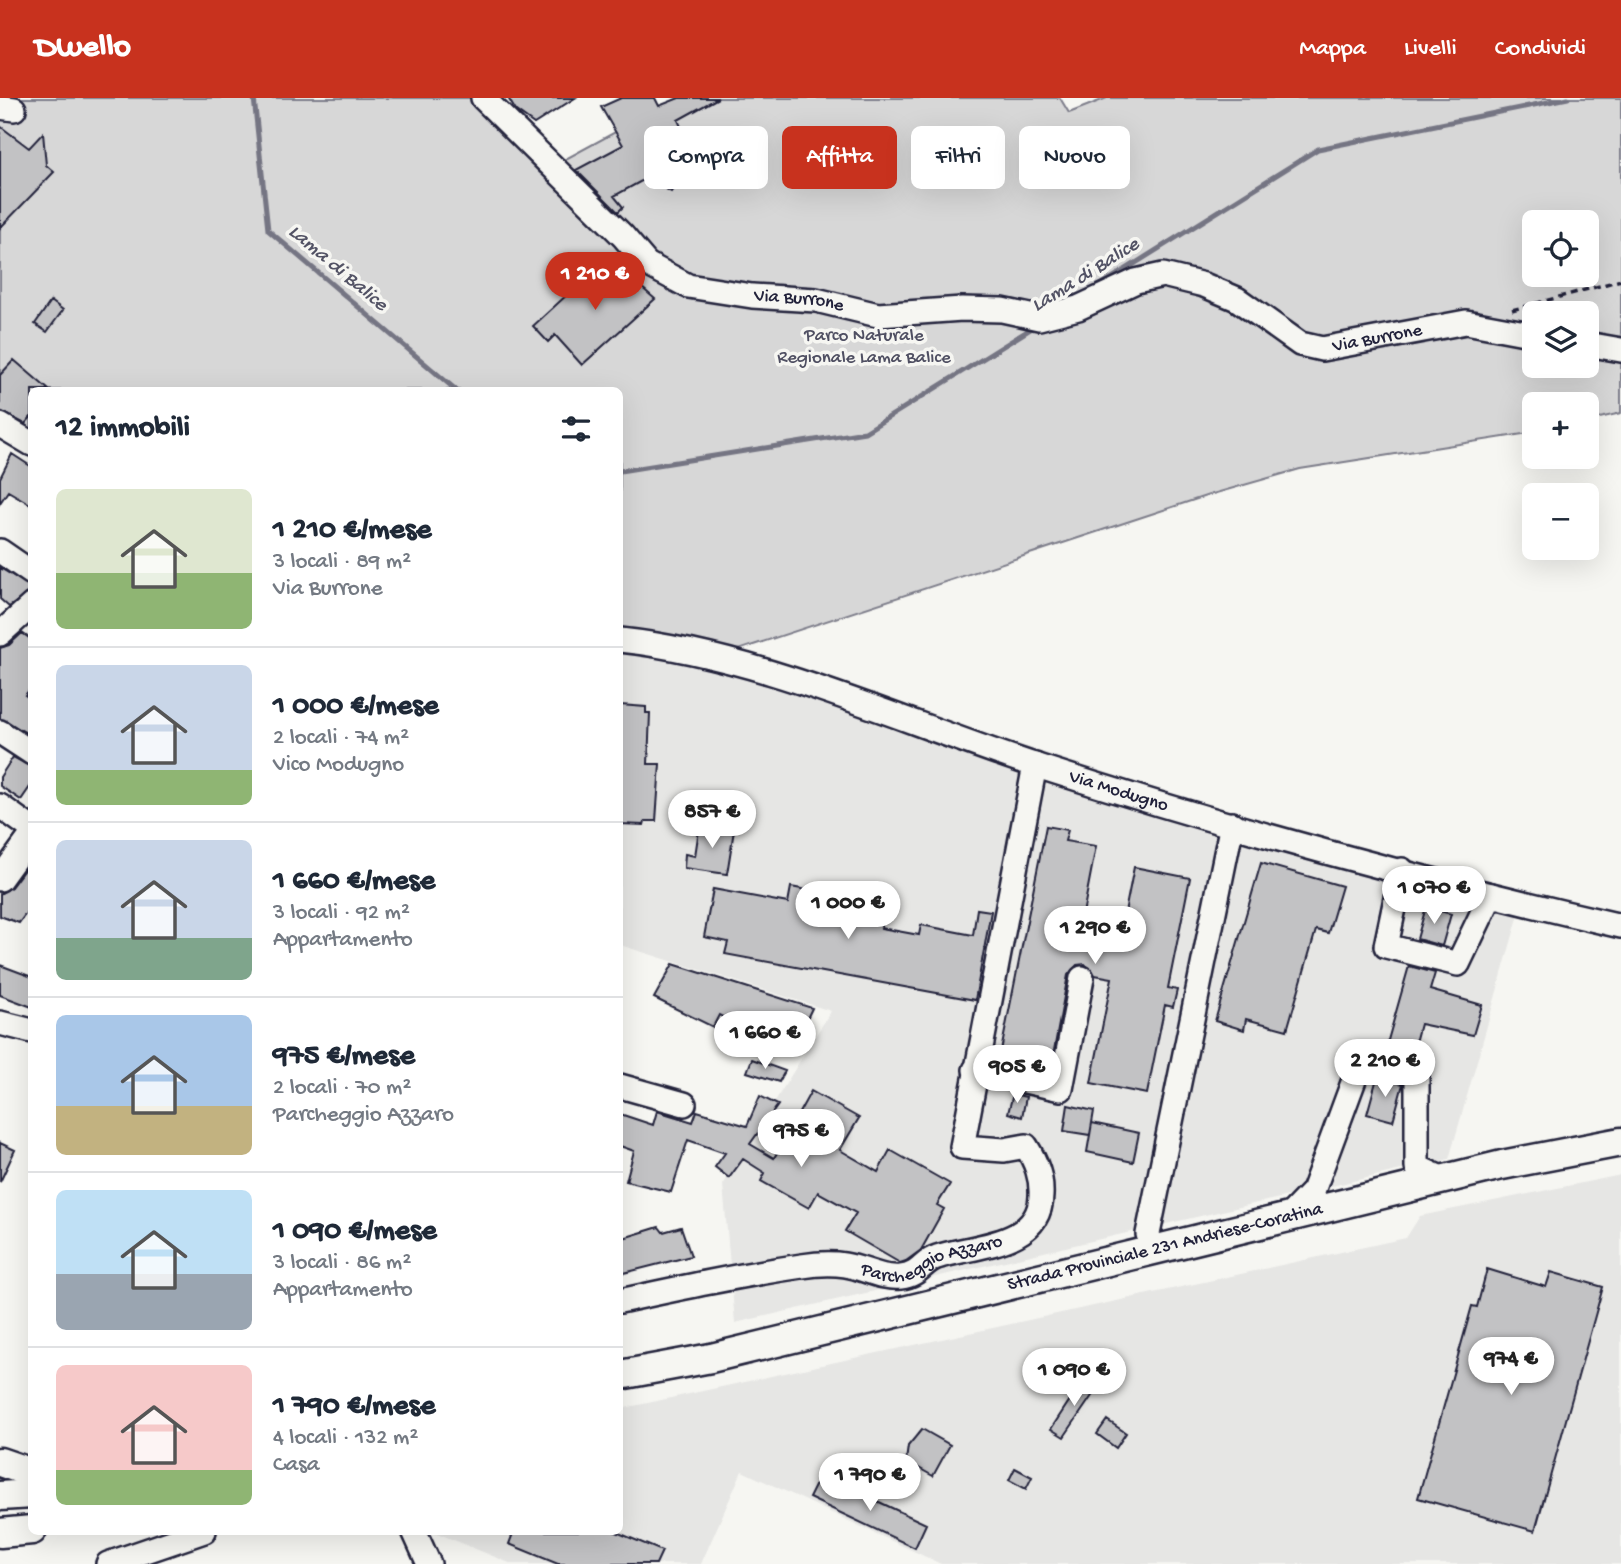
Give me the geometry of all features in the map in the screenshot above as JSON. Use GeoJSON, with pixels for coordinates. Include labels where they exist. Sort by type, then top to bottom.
{"type":"FeatureCollection","features":[{"type":"Feature","properties":{"kind":"main road","name":"Strada Provinciale 231 Andriese-Coratina"},"geometry":{"type":"LineString","coordinates":[[623,1384],[711,1358],[1288,1217],[1621,1142]]}},
{"type":"Feature","properties":{"kind":"main road","name":"Strada Provinciale 231 Andriese-Coratina"},"geometry":{"type":"LineString","coordinates":[[623,1374],[711,1358]]}},
{"type":"Feature","properties":{"kind":"main road"},"geometry":{"type":"LineString","coordinates":[[0,1462],[28,1472]]}},
{"type":"Feature","properties":{"kind":"main road"},"geometry":{"type":"LineString","coordinates":[[0,1496],[28,1494]]}},
{"type":"Feature","properties":{"kind":"main road"},"geometry":{"type":"LineString","coordinates":[[0,1517],[28,1516]]}},
{"type":"Feature","properties":{"kind":"main road"},"geometry":{"type":"LineString","coordinates":[[0,1533],[28,1530]]}},
{"type":"Feature","properties":{"kind":"street","name":"Via Burrone"},"geometry":{"type":"LineString","coordinates":[[483,98],[623,236],[647,264],[688,286],[751,296],[816,300],[878,315],[962,309],[1002,310],[1039,318],[1078,308],[1136,281],[1163,275],[1204,285],[1237,299],[1300,344],[1322,349],[1466,322],[1522,333]]}},
{"type":"Feature","properties":{"kind":"street"},"geometry":{"type":"LineString","coordinates":[[1599,346],[1621,350]]}},
{"type":"Feature","properties":{"kind":"street"},"geometry":{"type":"LineString","coordinates":[[0,425],[28,442]]}},
{"type":"Feature","properties":{"kind":"street"},"geometry":{"type":"LineString","coordinates":[[0,551],[28,570]]}},
{"type":"Feature","properties":{"kind":"street"},"geometry":{"type":"LineString","coordinates":[[0,634],[28,610]]}},
{"type":"Feature","properties":{"kind":"street","name":"Via Modugno"},"geometry":{"type":"LineString","coordinates":[[623,640],[666,645],[721,658],[1035,765],[1232,824],[1491,895],[1621,926]]}},
{"type":"Feature","properties":{"kind":"street"},"geometry":{"type":"LineString","coordinates":[[0,732],[28,750]]}},
{"type":"Feature","properties":{"kind":"street"},"geometry":{"type":"LineString","coordinates":[[1035,765],[973,1078],[1061,1089],[1082,978]]}},
{"type":"Feature","properties":{"kind":"street"},"geometry":{"type":"LineString","coordinates":[[0,806],[28,825]]}},
{"type":"Feature","properties":{"kind":"street"},"geometry":{"type":"LineString","coordinates":[[1152,1250],[1148,1234],[1232,824]]}},
{"type":"Feature","properties":{"kind":"street"},"geometry":{"type":"LineString","coordinates":[[0,879],[28,840]]}},
{"type":"Feature","properties":{"kind":"street"},"geometry":{"type":"LineString","coordinates":[[1402,870],[1386,946],[1458,964],[1491,895]]}},
{"type":"Feature","properties":{"kind":"street"},"geometry":{"type":"LineString","coordinates":[[0,1023],[28,1030]]}},
{"type":"Feature","properties":{"kind":"street"},"geometry":{"type":"LineString","coordinates":[[1288,1217],[1313,1191],[1361,1060],[1417,1072],[1417,1167],[1443,1180]]}},
{"type":"Feature","properties":{"kind":"street","name":"Parcheggio Azzaro"},"geometry":{"type":"LineString","coordinates":[[623,1300],[690,1285],[806,1265],[845,1265],[880,1277],[904,1277],[920,1271],[933,1258],[1018,1236],[1033,1225],[1041,1206],[1038,1171],[1026,1146],[1004,1150],[962,1147],[973,1078]]}},
{"type":"Feature","properties":{"kind":"street"},"geometry":{"type":"LineString","coordinates":[[623,1087],[684,1104]]}},
{"type":"Feature","properties":{"kind":"street"},"geometry":{"type":"LineString","coordinates":[[108,1564],[192,1535]]}},
{"type":"Feature","properties":{"kind":"street"},"geometry":{"type":"LineString","coordinates":[[416,1535],[429,1564]]}},
{"type":"Feature","properties":{"kind":"path"},"geometry":{"type":"LineString","coordinates":[[1504,312],[1621,280]]}},
{"type":"Feature","properties":{"kind":"shaded area"},"geometry":{"type":"Polygon","coordinates":[[[623,632],[697,640],[1243,817],[1525,893],[1449,1159],[735,1323],[723,1185],[831,1011],[623,946],[623,632]]]}},
{"type":"Feature","properties":{"kind":"shaded area"},"geometry":{"type":"Polygon","coordinates":[[[1621,1175],[1621,1564],[941,1564],[742,1471],[701,1564],[512,1564],[442,1535],[623,1535],[623,1408],[1406,1238],[1420,1216],[1621,1175]]]}},
{"type":"Feature","properties":{"kind":"green space","name":"Parco Naturale Regionale Lama Balice"},"geometry":{"type":"Polygon","coordinates":[[[0,98],[471,98],[540,173],[678,98],[1060,98],[1069,113],[1107,98],[1621,98],[1621,413],[1599,418],[1599,392],[1522,392],[1522,434],[1300,469],[1209,495],[729,653],[623,640],[623,387],[28,387],[28,435],[0,408],[0,98]]]}},
{"type":"Feature","properties":{"kind":"building"},"geometry":{"type":"Polygon","coordinates":[[[508,98],[575,98],[534,124],[516,111],[508,98]]]}},
{"type":"Feature","properties":{"kind":"building"},"geometry":{"type":"Polygon","coordinates":[[[621,98],[655,98],[659,106],[679,98],[718,98],[678,120],[681,126],[644,126],[644,180],[614,196],[623,207],[618,212],[576,170],[623,145],[601,107],[621,98]]]}},
{"type":"Feature","properties":{"kind":"building"},"geometry":{"type":"Polygon","coordinates":[[[0,126],[29,148],[43,133],[46,165],[54,172],[0,228],[0,126]]]}},
{"type":"Feature","properties":{"kind":"building"},"geometry":{"type":"Polygon","coordinates":[[[611,261],[655,299],[582,365],[555,335],[548,342],[533,326],[593,271],[597,274],[611,261]]]}},
{"type":"Feature","properties":{"kind":"building"},"geometry":{"type":"Polygon","coordinates":[[[51,301],[63,310],[47,332],[35,324],[51,301]]]}},
{"type":"Feature","properties":{"kind":"building"},"geometry":{"type":"Polygon","coordinates":[[[14,360],[46,387],[28,387],[28,421],[25,424],[0,411],[0,375],[14,360]]]}},
{"type":"Feature","properties":{"kind":"building"},"geometry":{"type":"Polygon","coordinates":[[[12,454],[28,464],[28,503],[8,491],[0,503],[0,478],[12,454]]]}},
{"type":"Feature","properties":{"kind":"building"},"geometry":{"type":"Polygon","coordinates":[[[0,568],[28,585],[28,594],[9,607],[0,599],[0,568]]]}},
{"type":"Feature","properties":{"kind":"building"},"geometry":{"type":"Polygon","coordinates":[[[22,633],[28,637],[28,692],[25,695],[28,697],[28,734],[0,718],[0,648],[9,645],[22,633]]]}},
{"type":"Feature","properties":{"kind":"building"},"geometry":{"type":"Polygon","coordinates":[[[623,705],[646,707],[646,713],[650,713],[648,764],[660,764],[656,821],[645,821],[644,825],[623,824],[623,705]]]}},
{"type":"Feature","properties":{"kind":"building"},"geometry":{"type":"Polygon","coordinates":[[[13,757],[28,765],[28,790],[21,800],[0,786],[0,777],[13,757]]]}},
{"type":"Feature","properties":{"kind":"building"},"geometry":{"type":"Polygon","coordinates":[[[700,823],[734,830],[727,874],[684,868],[685,854],[695,856],[700,823]]]}},
{"type":"Feature","properties":{"kind":"building"},"geometry":{"type":"Polygon","coordinates":[[[1046,826],[1068,830],[1065,841],[1096,846],[1078,940],[1110,946],[1112,935],[1120,937],[1134,867],[1190,878],[1168,988],[1177,990],[1173,1007],[1165,1005],[1147,1094],[1091,1083],[1112,978],[1095,975],[1085,964],[1077,965],[1068,975],[1050,1072],[999,1061],[1046,826]]]}},
{"type":"Feature","properties":{"kind":"building"},"geometry":{"type":"Polygon","coordinates":[[[1261,863],[1342,886],[1328,933],[1316,930],[1287,1030],[1246,1019],[1244,1030],[1215,1021],[1261,863]]]}},
{"type":"Feature","properties":{"kind":"building"},"geometry":{"type":"Polygon","coordinates":[[[28,864],[28,911],[19,923],[0,916],[0,894],[11,887],[28,864]]]}},
{"type":"Feature","properties":{"kind":"building"},"geometry":{"type":"Polygon","coordinates":[[[791,887],[876,903],[873,918],[883,920],[881,928],[919,935],[921,925],[973,935],[977,909],[991,911],[975,1000],[725,954],[728,942],[704,937],[713,889],[788,903],[791,887]]]}},
{"type":"Feature","properties":{"kind":"building"},"geometry":{"type":"Polygon","coordinates":[[[1426,907],[1451,914],[1442,946],[1417,939],[1426,907]]]}},
{"type":"Feature","properties":{"kind":"building"},"geometry":{"type":"Polygon","coordinates":[[[673,964],[812,1008],[791,1052],[719,1015],[713,1027],[654,998],[673,964]]]}},
{"type":"Feature","properties":{"kind":"building"},"geometry":{"type":"Polygon","coordinates":[[[0,965],[28,976],[28,1006],[0,995],[0,965]]]}},
{"type":"Feature","properties":{"kind":"building"},"geometry":{"type":"Polygon","coordinates":[[[1409,966],[1435,973],[1430,990],[1482,1005],[1473,1035],[1420,1024],[1411,1057],[1385,1051],[1409,966]]]}},
{"type":"Feature","properties":{"kind":"building"},"geometry":{"type":"Polygon","coordinates":[[[752,1059],[785,1071],[779,1082],[747,1072],[752,1059]]]}},
{"type":"Feature","properties":{"kind":"building"},"geometry":{"type":"Polygon","coordinates":[[[1377,1078],[1403,1084],[1393,1121],[1367,1114],[1377,1078]]]}},
{"type":"Feature","properties":{"kind":"building"},"geometry":{"type":"Polygon","coordinates":[[[811,1091],[859,1118],[840,1150],[878,1172],[890,1150],[950,1184],[937,1205],[944,1209],[921,1250],[900,1263],[845,1231],[856,1213],[818,1192],[809,1208],[761,1181],[765,1173],[743,1159],[729,1178],[715,1167],[725,1153],[688,1140],[671,1192],[626,1181],[634,1151],[623,1147],[623,1115],[653,1125],[657,1111],[693,1122],[697,1111],[747,1126],[760,1096],[778,1105],[750,1144],[774,1158],[811,1091]]]}},
{"type":"Feature","properties":{"kind":"building"},"geometry":{"type":"Polygon","coordinates":[[[1013,1094],[1026,1097],[1022,1117],[1008,1113],[1013,1094]]]}},
{"type":"Feature","properties":{"kind":"building"},"geometry":{"type":"Polygon","coordinates":[[[1068,1105],[1094,1111],[1090,1135],[1064,1131],[1068,1105]]]}},
{"type":"Feature","properties":{"kind":"building"},"geometry":{"type":"Polygon","coordinates":[[[1092,1123],[1139,1133],[1133,1162],[1087,1152],[1092,1123]]]}},
{"type":"Feature","properties":{"kind":"building"},"geometry":{"type":"Polygon","coordinates":[[[0,1143],[15,1150],[0,1182],[0,1143]]]}},
{"type":"Feature","properties":{"kind":"building"},"geometry":{"type":"Polygon","coordinates":[[[659,1227],[663,1232],[681,1227],[691,1256],[623,1273],[623,1238],[659,1227]]]}},
{"type":"Feature","properties":{"kind":"building"},"geometry":{"type":"Polygon","coordinates":[[[1487,1269],[1546,1287],[1551,1272],[1603,1287],[1535,1531],[1418,1498],[1472,1306],[1477,1307],[1487,1269]]]}},
{"type":"Feature","properties":{"kind":"building"},"geometry":{"type":"Polygon","coordinates":[[[1083,1380],[1098,1387],[1064,1437],[1051,1429],[1083,1380]]]}},
{"type":"Feature","properties":{"kind":"building"},"geometry":{"type":"Polygon","coordinates":[[[1107,1420],[1126,1433],[1116,1448],[1097,1434],[1107,1420]]]}},
{"type":"Feature","properties":{"kind":"building"},"geometry":{"type":"Polygon","coordinates":[[[922,1429],[950,1445],[933,1476],[906,1461],[908,1446],[922,1429]]]}},
{"type":"Feature","properties":{"kind":"building"},"geometry":{"type":"Polygon","coordinates":[[[1015,1468],[1032,1477],[1026,1489],[1009,1480],[1015,1468]]]}},
{"type":"Feature","properties":{"kind":"building"},"geometry":{"type":"Polygon","coordinates":[[[818,1480],[853,1496],[855,1492],[875,1500],[926,1524],[915,1548],[809,1498],[818,1480]]]}},
{"type":"Feature","properties":{"kind":"building"},"geometry":{"type":"Polygon","coordinates":[[[512,1535],[623,1535],[662,1551],[656,1564],[558,1564],[509,1544],[512,1535]]]}},
{"type":"Feature","properties":{"kind":"waterway","name":"Lama di Balice"},"geometry":{"type":"LineString","coordinates":[[254,98],[268,230],[452,387]]}},
{"type":"Feature","properties":{"kind":"waterway","name":"Lama di Balice"},"geometry":{"type":"LineString","coordinates":[[1099,286],[1318,149],[1568,98]]}},
{"type":"Feature","properties":{"kind":"waterway","name":"Lama di Balice"},"geometry":{"type":"LineString","coordinates":[[623,471],[865,432],[1037,325]]}}]}
